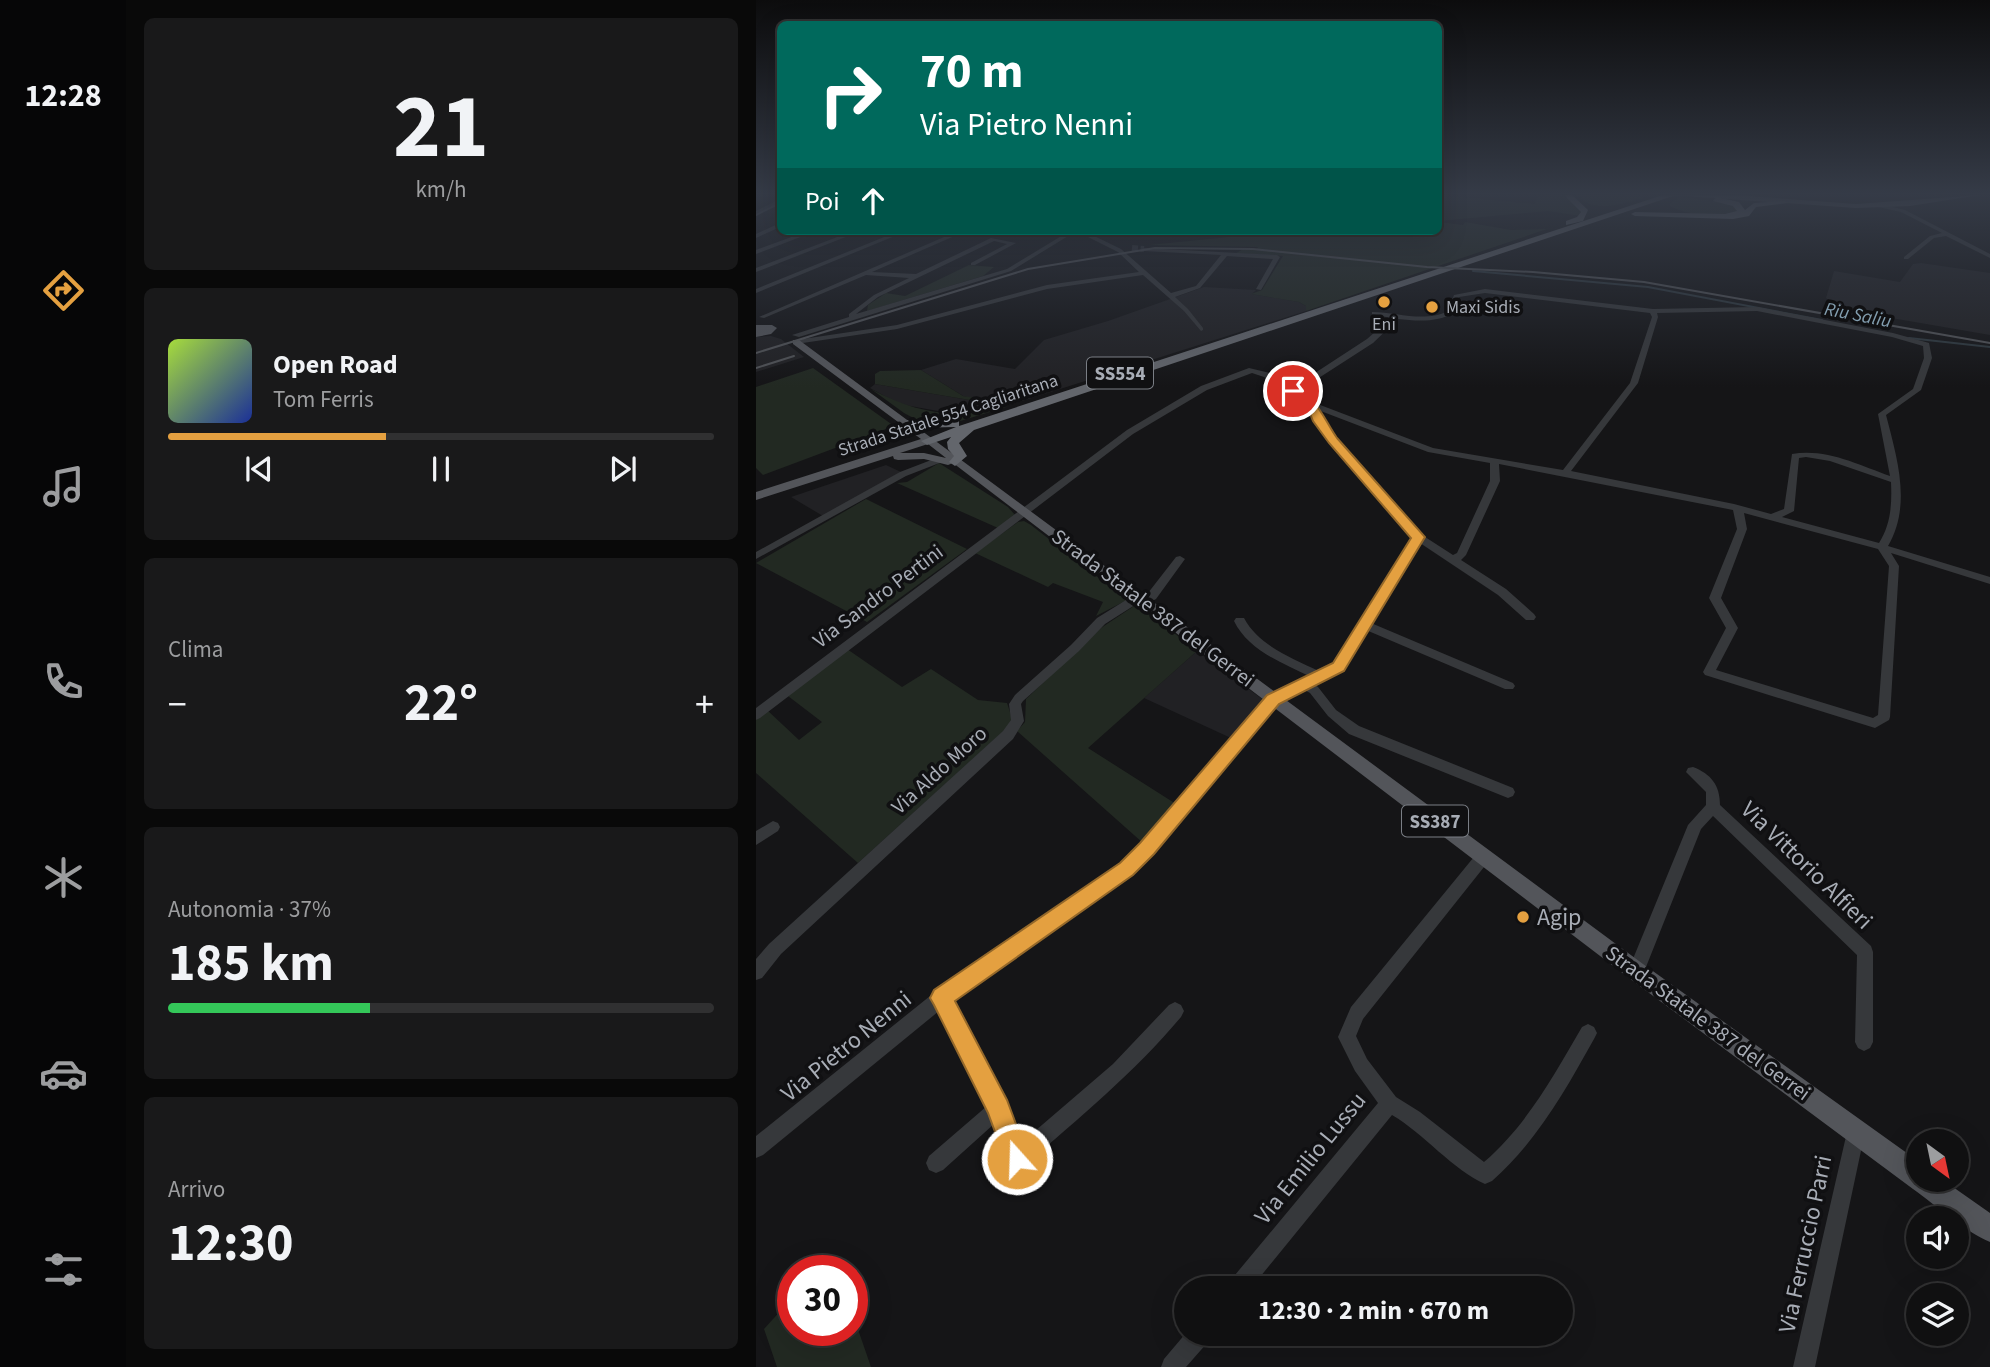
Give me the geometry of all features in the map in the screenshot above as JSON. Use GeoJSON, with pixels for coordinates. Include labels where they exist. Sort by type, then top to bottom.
{"type":"FeatureCollection","features":[{"type":"Feature","properties":{"kind":"highway","name":"Strada Statale 554 Cagliaritana"},"geometry":{"type":"LineString","coordinates":[[925,439],[1412,282],[1474,259]]}},
{"type":"Feature","properties":{"kind":"highway","name":"Strada Statale 554 Cagliaritana"},"geometry":{"type":"LineString","coordinates":[[972,424],[1476,259]]}},
{"type":"Feature","properties":{"kind":"highway"},"geometry":{"type":"LineString","coordinates":[[1397,295],[1398,291],[1412,282]]}},
{"type":"Feature","properties":{"kind":"highway"},"geometry":{"type":"LineString","coordinates":[[1326,310],[1363,306]]}},
{"type":"Feature","properties":{"kind":"highway"},"geometry":{"type":"LineString","coordinates":[[908,424],[972,424]]}},
{"type":"Feature","properties":{"kind":"highway"},"geometry":{"type":"LineString","coordinates":[[948,461],[961,456],[953,446],[955,439],[972,424]]}},
{"type":"Feature","properties":{"kind":"main road"},"geometry":{"type":"LineString","coordinates":[[757,331],[784,335]]}},
{"type":"Feature","properties":{"kind":"main road","name":"Strada Statale 387 del Gerrei"},"geometry":{"type":"LineString","coordinates":[[784,335],[908,424],[948,461],[1026,511],[1140,600],[1483,857],[1906,1168]]}},
{"type":"Feature","properties":{"kind":"main road"},"geometry":{"type":"LineString","coordinates":[[880,450],[902,439],[907,433],[908,424]]}},
{"type":"Feature","properties":{"kind":"main road","name":"Strada Statale 554 Cagliaritana"},"geometry":{"type":"LineString","coordinates":[[756,494],[880,450],[925,439]]}},
{"type":"Feature","properties":{"kind":"main road","name":"Strada Statale 554 Cagliaritana"},"geometry":{"type":"LineString","coordinates":[[756,494],[862,462],[925,439]]}},
{"type":"Feature","properties":{"kind":"main road"},"geometry":{"type":"LineString","coordinates":[[862,462],[872,464],[914,455],[948,461]]}},
{"type":"Feature","properties":{"kind":"main road","name":"Strada Statale 387 del Gerrei"},"geometry":{"type":"LineString","coordinates":[[1939,1192],[1990,1229]]}},
{"type":"Feature","properties":{"kind":"street"},"geometry":{"type":"LineString","coordinates":[[756,270],[786,259]]}},
{"type":"Feature","properties":{"kind":"street"},"geometry":{"type":"LineString","coordinates":[[756,291],[835,259]]}},
{"type":"Feature","properties":{"kind":"street"},"geometry":{"type":"LineString","coordinates":[[760,315],[897,259]]}},
{"type":"Feature","properties":{"kind":"street"},"geometry":{"type":"LineString","coordinates":[[844,321],[876,296],[952,259]]}},
{"type":"Feature","properties":{"kind":"street"},"geometry":{"type":"LineString","coordinates":[[973,264],[983,259]]}},
{"type":"Feature","properties":{"kind":"street"},"geometry":{"type":"LineString","coordinates":[[784,335],[844,321],[1014,267],[1028,259]]}},
{"type":"Feature","properties":{"kind":"street"},"geometry":{"type":"LineString","coordinates":[[1129,259],[1186,310],[1201,329]]}},
{"type":"Feature","properties":{"kind":"street"},"geometry":{"type":"LineString","coordinates":[[1170,296],[1198,287],[1222,259]]}},
{"type":"Feature","properties":{"kind":"street"},"geometry":{"type":"LineString","coordinates":[[1259,289],[1276,259]]}},
{"type":"Feature","properties":{"kind":"street"},"geometry":{"type":"LineString","coordinates":[[945,262],[1014,267]]}},
{"type":"Feature","properties":{"kind":"street"},"geometry":{"type":"LineString","coordinates":[[760,315],[784,335],[897,327],[1017,294],[1144,272]]}},
{"type":"Feature","properties":{"kind":"street"},"geometry":{"type":"LineString","coordinates":[[864,273],[916,276]]}},
{"type":"Feature","properties":{"kind":"street"},"geometry":{"type":"LineString","coordinates":[[892,288],[905,275]]}},
{"type":"Feature","properties":{"kind":"street"},"geometry":{"type":"LineString","coordinates":[[1374,313],[1395,318],[1448,315],[1456,296],[1485,291],[1653,311],[1757,309],[1893,335],[1926,345],[1928,358],[1917,390],[1882,414],[1893,463],[1896,516],[1882,547]]}},
{"type":"Feature","properties":{"kind":"street"},"geometry":{"type":"LineString","coordinates":[[1565,473],[1633,383],[1652,330],[1655,317],[1653,311]]}},
{"type":"Feature","properties":{"kind":"street"},"geometry":{"type":"LineString","coordinates":[[757,331],[760,315]]}},
{"type":"Feature","properties":{"kind":"street"},"geometry":{"type":"LineString","coordinates":[[1293,391],[1370,341],[1395,318]]}},
{"type":"Feature","properties":{"kind":"street"},"geometry":{"type":"LineString","coordinates":[[1026,511],[1130,432],[1204,388],[1252,370],[1267,374],[1312,405],[1431,450],[1565,473],[1738,508],[1882,547],[1990,581]]}},
{"type":"Feature","properties":{"kind":"street"},"geometry":{"type":"LineString","coordinates":[[1312,405],[1318,421],[1333,440],[1418,537],[1502,592],[1530,617]]}},
{"type":"Feature","properties":{"kind":"street"},"geometry":{"type":"LineString","coordinates":[[1772,517],[1789,511],[1795,456],[1811,455],[1832,460],[1893,480]]}},
{"type":"Feature","properties":{"kind":"street"},"geometry":{"type":"LineString","coordinates":[[756,556],[903,474],[948,461]]}},
{"type":"Feature","properties":{"kind":"street"},"geometry":{"type":"LineString","coordinates":[[1454,560],[1461,555],[1495,481],[1494,461]]}},
{"type":"Feature","properties":{"kind":"street"},"geometry":{"type":"LineString","coordinates":[[1738,508],[1742,529],[1715,597],[1731,628],[1709,672],[1875,723],[1884,717],[1894,566],[1882,547]]}},
{"type":"Feature","properties":{"kind":"street","name":"Via Sandro Pertini"},"geometry":{"type":"LineString","coordinates":[[756,715],[1026,511]]}},
{"type":"Feature","properties":{"kind":"street"},"geometry":{"type":"LineString","coordinates":[[1273,699],[1338,667],[1418,537]]}},
{"type":"Feature","properties":{"kind":"street","name":"Via Aldo Moro"},"geometry":{"type":"LineString","coordinates":[[756,972],[775,949],[1008,735],[1018,721],[1016,704],[1020,698],[1101,621],[1152,596],[1180,559]]}},
{"type":"Feature","properties":{"kind":"street"},"geometry":{"type":"LineString","coordinates":[[1240,621],[1241,628],[1253,638],[1319,676]]}},
{"type":"Feature","properties":{"kind":"street"},"geometry":{"type":"LineString","coordinates":[[1364,625],[1508,686]]}},
{"type":"Feature","properties":{"kind":"street"},"geometry":{"type":"LineString","coordinates":[[1304,684],[1314,690],[1332,713],[1354,730],[1508,792]]}},
{"type":"Feature","properties":{"kind":"street","name":"Via Pietro Nenni"},"geometry":{"type":"LineString","coordinates":[[756,1148],[941,998],[1126,869],[1155,839],[1273,699]]}},
{"type":"Feature","properties":{"kind":"street"},"geometry":{"type":"LineString","coordinates":[[1636,971],[1695,825],[1713,807],[1713,790],[1693,772]]}},
{"type":"Feature","properties":{"kind":"street","name":"Via Vittorio Alfieri"},"geometry":{"type":"LineString","coordinates":[[1713,807],[1865,952],[1864,1042]]}},
{"type":"Feature","properties":{"kind":"street"},"geometry":{"type":"LineString","coordinates":[[756,839],[773,827]]}},
{"type":"Feature","properties":{"kind":"street","name":"Via Emilio Lussu"},"geometry":{"type":"LineString","coordinates":[[1247,1276],[1389,1104],[1361,1065],[1347,1037],[1357,1013],[1483,857]]}},
{"type":"Feature","properties":{"kind":"street"},"geometry":{"type":"LineString","coordinates":[[941,998],[998,1108],[1017,1159],[1115,1074],[1157,1034],[1175,1011]]}},
{"type":"Feature","properties":{"kind":"street"},"geometry":{"type":"LineString","coordinates":[[1389,1104],[1406,1111],[1456,1155],[1485,1174],[1510,1154],[1531,1129],[1588,1033]]}},
{"type":"Feature","properties":{"kind":"street"},"geometry":{"type":"LineString","coordinates":[[936,1163],[998,1108]]}},
{"type":"Feature","properties":{"kind":"street","name":"Via Ferruccio Parri"},"geometry":{"type":"LineString","coordinates":[[1804,1367],[1857,1132]]}},
{"type":"Feature","properties":{"kind":"street"},"geometry":{"type":"LineString","coordinates":[[1172,1367],[1190,1346]]}},
{"type":"Feature","properties":{"kind":"shaded area"},"geometry":{"type":"Polygon","coordinates":[[[1281,259],[1459,259],[1306,311],[1306,306],[1299,302],[1251,294],[1262,290],[1281,259]]]}},
{"type":"Feature","properties":{"kind":"shaded area"},"geometry":{"type":"Polygon","coordinates":[[[1913,264],[1990,273],[1990,335],[1868,314],[1836,306],[1826,298],[1834,271],[1900,282],[1913,264]]]}},
{"type":"Feature","properties":{"kind":"shaded area"},"geometry":{"type":"Polygon","coordinates":[[[969,265],[994,267],[983,276],[867,311],[868,305],[886,293],[905,296],[969,265]]]}},
{"type":"Feature","properties":{"kind":"shaded area"},"geometry":{"type":"Polygon","coordinates":[[[1204,287],[1256,290],[1252,294],[1299,302],[1306,306],[1306,311],[981,414],[960,415],[899,404],[870,388],[875,384],[999,405],[963,396],[921,370],[956,359],[1015,369],[1044,340],[1204,287]]]}},
{"type":"Feature","properties":{"kind":"shaded area"},"geometry":{"type":"Polygon","coordinates":[[[771,336],[781,339],[804,357],[756,372],[756,337],[771,336]]]}},
{"type":"Feature","properties":{"kind":"shaded area"},"geometry":{"type":"Polygon","coordinates":[[[813,368],[894,426],[763,475],[756,468],[756,387],[813,368]]]}},
{"type":"Feature","properties":{"kind":"shaded area"},"geometry":{"type":"Polygon","coordinates":[[[921,370],[963,396],[1010,403],[999,405],[875,384],[875,374],[880,371],[921,370]]]}},
{"type":"Feature","properties":{"kind":"shaded area"},"geometry":{"type":"Polygon","coordinates":[[[871,389],[907,405],[942,413],[978,412],[1016,404],[957,422],[921,422],[871,389]]]}},
{"type":"Feature","properties":{"kind":"shaded area"},"geometry":{"type":"Polygon","coordinates":[[[939,463],[1008,507],[1015,515],[998,528],[897,483],[907,482],[939,463]]]}},
{"type":"Feature","properties":{"kind":"shaded area"},"geometry":{"type":"Polygon","coordinates":[[[886,465],[901,472],[823,516],[791,497],[886,465]]]}},
{"type":"Feature","properties":{"kind":"shaded area"},"geometry":{"type":"Polygon","coordinates":[[[866,499],[967,549],[867,622],[756,563],[866,499]]]}},
{"type":"Feature","properties":{"kind":"shaded area"},"geometry":{"type":"Polygon","coordinates":[[[1024,521],[1127,600],[1096,616],[1103,602],[1053,583],[1048,587],[975,553],[1018,522],[1024,521]]]}},
{"type":"Feature","properties":{"kind":"shaded area"},"geometry":{"type":"Polygon","coordinates":[[[1137,604],[1197,651],[1088,748],[1176,804],[1143,843],[1017,731],[1025,722],[1026,699],[1101,628],[1137,604]]]}},
{"type":"Feature","properties":{"kind":"shaded area"},"geometry":{"type":"Polygon","coordinates":[[[847,649],[902,687],[931,669],[978,700],[1007,703],[1012,718],[1008,727],[858,863],[756,773],[756,720],[767,710],[799,740],[822,722],[788,696],[847,649]]]}},
{"type":"Feature","properties":{"kind":"shaded area"},"geometry":{"type":"Polygon","coordinates":[[[1197,651],[1273,707],[1244,744],[1144,698],[1197,651]]]}},
{"type":"Feature","properties":{"kind":"shaded area"},"geometry":{"type":"Polygon","coordinates":[[[777,1315],[777,1346],[864,1346],[871,1367],[777,1367],[764,1329],[777,1315]]]}},
{"type":"Feature","properties":{"kind":"waterway","name":"Riu Saliu"},"geometry":{"type":"LineString","coordinates":[[1473,271],[1648,287],[1822,320]]}},
{"type":"Feature","properties":{"kind":"waterway","name":"Riu Saliu"},"geometry":{"type":"LineString","coordinates":[[1909,338],[1990,347]]}},
{"type":"Feature","properties":{"kind":"tram line"},"geometry":{"type":"LineString","coordinates":[[756,353],[1028,269],[1090,259]]}},
{"type":"Feature","properties":{"kind":"tram line"},"geometry":{"type":"LineString","coordinates":[[1348,259],[1644,282],[1990,343]]}},
{"type":"Feature","properties":{"kind":"tram line"},"geometry":{"type":"LineString","coordinates":[[756,368],[794,356]]}},
{"type":"Feature","properties":{"kind":"place","name":"Eni"},"geometry":{"type":"Point","coordinates":[1384,302]}},
{"type":"Feature","properties":{"kind":"place","name":"Maxi Sidis"},"geometry":{"type":"Point","coordinates":[1432,307]}},
{"type":"Feature","properties":{"kind":"place","name":"Agip"},"geometry":{"type":"Point","coordinates":[1523,917]}},
{"type":"Feature","properties":{"kind":"route"},"geometry":{"type":"LineString","coordinates":[[1017,1159],[998,1108],[941,998],[1126,869],[1147,849],[1273,699],[1338,667],[1418,537],[1333,440],[1318,421],[1312,405],[1293,391]]}}]}
